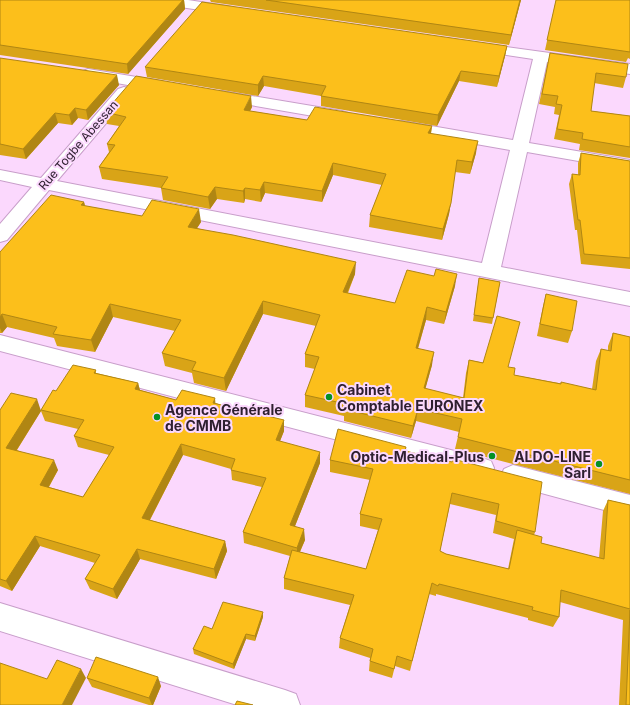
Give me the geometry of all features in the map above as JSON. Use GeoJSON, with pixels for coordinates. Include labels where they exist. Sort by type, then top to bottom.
{"type":"FeatureCollection","features":[{"type":"Feature","properties":{"kind":"street"},"geometry":{"type":"LineString","coordinates":[[160,0],[197,8],[237,11]]}},
{"type":"Feature","properties":{"kind":"street"},"geometry":{"type":"LineString","coordinates":[[463,44],[630,69]]}},
{"type":"Feature","properties":{"kind":"street"},"geometry":{"type":"LineString","coordinates":[[490,272],[518,146],[541,56]]}},
{"type":"Feature","properties":{"kind":"street"},"geometry":{"type":"LineString","coordinates":[[70,72],[138,75],[172,88]]}},
{"type":"Feature","properties":{"kind":"street","name":"Rue Togbe Abessan"},"geometry":{"type":"LineString","coordinates":[[0,236],[138,75]]}},
{"type":"Feature","properties":{"kind":"street"},"geometry":{"type":"LineString","coordinates":[[204,93],[353,118]]}},
{"type":"Feature","properties":{"kind":"street"},"geometry":{"type":"LineString","coordinates":[[385,124],[630,165]]}},
{"type":"Feature","properties":{"kind":"street"},"geometry":{"type":"LineString","coordinates":[[0,174],[630,299]]}},
{"type":"Feature","properties":{"kind":"street"},"geometry":{"type":"LineString","coordinates":[[0,343],[630,506]]}},
{"type":"Feature","properties":{"kind":"street"},"geometry":{"type":"LineString","coordinates":[[0,617],[285,705]]}},
{"type":"Feature","properties":{"kind":"building"},"geometry":{"type":"Polygon","coordinates":[[[0,0],[183,0],[127,64],[0,45],[0,0]]]}},
{"type":"Feature","properties":{"kind":"building"},"geometry":{"type":"Polygon","coordinates":[[[266,0],[520,0],[511,35],[266,0]]]}},
{"type":"Feature","properties":{"kind":"building"},"geometry":{"type":"Polygon","coordinates":[[[556,0],[630,0],[630,52],[547,40],[556,0]]]}},
{"type":"Feature","properties":{"kind":"building"},"geometry":{"type":"Polygon","coordinates":[[[202,2],[507,46],[499,76],[461,71],[438,115],[321,96],[326,86],[263,76],[258,85],[145,67],[202,2]]]}},
{"type":"Feature","properties":{"kind":"building"},"geometry":{"type":"Polygon","coordinates":[[[550,53],[628,64],[626,77],[596,73],[591,111],[630,116],[630,147],[582,139],[583,133],[557,129],[562,105],[556,104],[558,96],[542,94],[550,53]]]}},
{"type":"Feature","properties":{"kind":"building"},"geometry":{"type":"Polygon","coordinates":[[[0,58],[117,75],[86,110],[75,108],[69,115],[55,113],[23,149],[0,144],[0,58]]]}},
{"type":"Feature","properties":{"kind":"building"},"geometry":{"type":"Polygon","coordinates":[[[136,76],[251,96],[244,110],[307,120],[315,107],[432,126],[428,133],[478,141],[472,162],[457,160],[451,203],[443,229],[370,215],[386,174],[333,163],[322,191],[264,182],[260,190],[245,188],[243,191],[215,187],[208,197],[161,188],[168,177],[99,167],[115,145],[107,144],[126,117],[105,112],[136,76]]]}},
{"type":"Feature","properties":{"kind":"building"},"geometry":{"type":"Polygon","coordinates":[[[581,153],[630,161],[630,258],[584,254],[572,174],[580,175],[581,153]]]}},
{"type":"Feature","properties":{"kind":"building"},"geometry":{"type":"Polygon","coordinates":[[[51,195],[84,202],[81,205],[142,216],[152,200],[199,209],[188,227],[233,235],[356,262],[343,292],[395,303],[407,270],[434,276],[436,269],[457,274],[446,312],[427,307],[416,348],[434,352],[424,388],[464,398],[469,360],[483,363],[497,316],[520,322],[508,367],[515,368],[514,375],[561,384],[561,382],[596,390],[601,349],[611,351],[613,333],[630,337],[630,480],[458,437],[462,419],[418,409],[413,426],[344,409],[346,404],[305,395],[319,357],[305,354],[320,315],[263,301],[224,378],[192,370],[196,362],[162,353],[181,320],[110,304],[91,340],[53,334],[57,327],[2,314],[0,317],[0,252],[51,195]]]}},
{"type":"Feature","properties":{"kind":"building"},"geometry":{"type":"Polygon","coordinates":[[[479,278],[500,282],[493,318],[474,315],[479,278]]]}},
{"type":"Feature","properties":{"kind":"building"},"geometry":{"type":"Polygon","coordinates":[[[546,294],[577,301],[572,331],[540,324],[546,294]]]}},
{"type":"Feature","properties":{"kind":"building"},"geometry":{"type":"Polygon","coordinates":[[[73,365],[96,370],[94,373],[138,383],[135,389],[176,400],[182,390],[215,398],[213,403],[284,420],[276,440],[320,452],[290,525],[304,529],[297,548],[243,532],[266,478],[231,470],[235,459],[181,444],[142,518],[225,541],[214,569],[137,549],[113,589],[85,579],[100,555],[35,536],[6,581],[0,579],[0,410],[11,393],[37,399],[6,448],[54,460],[40,485],[83,497],[114,447],[74,436],[84,420],[41,410],[53,390],[56,391],[73,365]]]}},
{"type":"Feature","properties":{"kind":"building"},"geometry":{"type":"Polygon","coordinates":[[[338,429],[406,447],[405,451],[452,462],[453,459],[542,482],[535,532],[496,521],[499,504],[452,493],[440,551],[446,554],[509,569],[517,530],[542,537],[541,543],[604,559],[608,500],[630,505],[630,609],[561,590],[559,617],[532,610],[533,607],[439,584],[438,586],[432,583],[412,661],[397,656],[394,669],[370,661],[373,649],[340,638],[354,595],[284,578],[292,550],[366,569],[382,519],[360,514],[373,469],[330,460],[338,429]]]}},
{"type":"Feature","properties":{"kind":"building"},"geometry":{"type":"Polygon","coordinates":[[[223,602],[263,612],[255,636],[246,634],[233,664],[193,649],[204,626],[212,629],[223,602]]]}},
{"type":"Feature","properties":{"kind":"building"},"geometry":{"type":"Polygon","coordinates":[[[630,610],[630,705],[626,705],[630,610]]]}},
{"type":"Feature","properties":{"kind":"building"},"geometry":{"type":"Polygon","coordinates":[[[96,657],[158,677],[149,698],[87,678],[96,657]]]}},
{"type":"Feature","properties":{"kind":"building"},"geometry":{"type":"Polygon","coordinates":[[[57,660],[81,669],[62,705],[0,705],[0,663],[47,679],[57,660]]]}},
{"type":"Feature","properties":{"kind":"building"},"geometry":{"type":"Polygon","coordinates":[[[237,701],[253,705],[235,705],[237,701]]]}},
{"type":"Feature","properties":{"kind":"place","name":"Cabinet Comptable EURONEX"},"geometry":{"type":"Point","coordinates":[329,397]}},
{"type":"Feature","properties":{"kind":"place","name":"Agence Générale de CMMB"},"geometry":{"type":"Point","coordinates":[157,417]}},
{"type":"Feature","properties":{"kind":"place","name":"Optic-Medical-Plus"},"geometry":{"type":"Point","coordinates":[492,456]}},
{"type":"Feature","properties":{"kind":"place","name":"ALDO-LINE Sarl"},"geometry":{"type":"Point","coordinates":[599,464]}}]}
